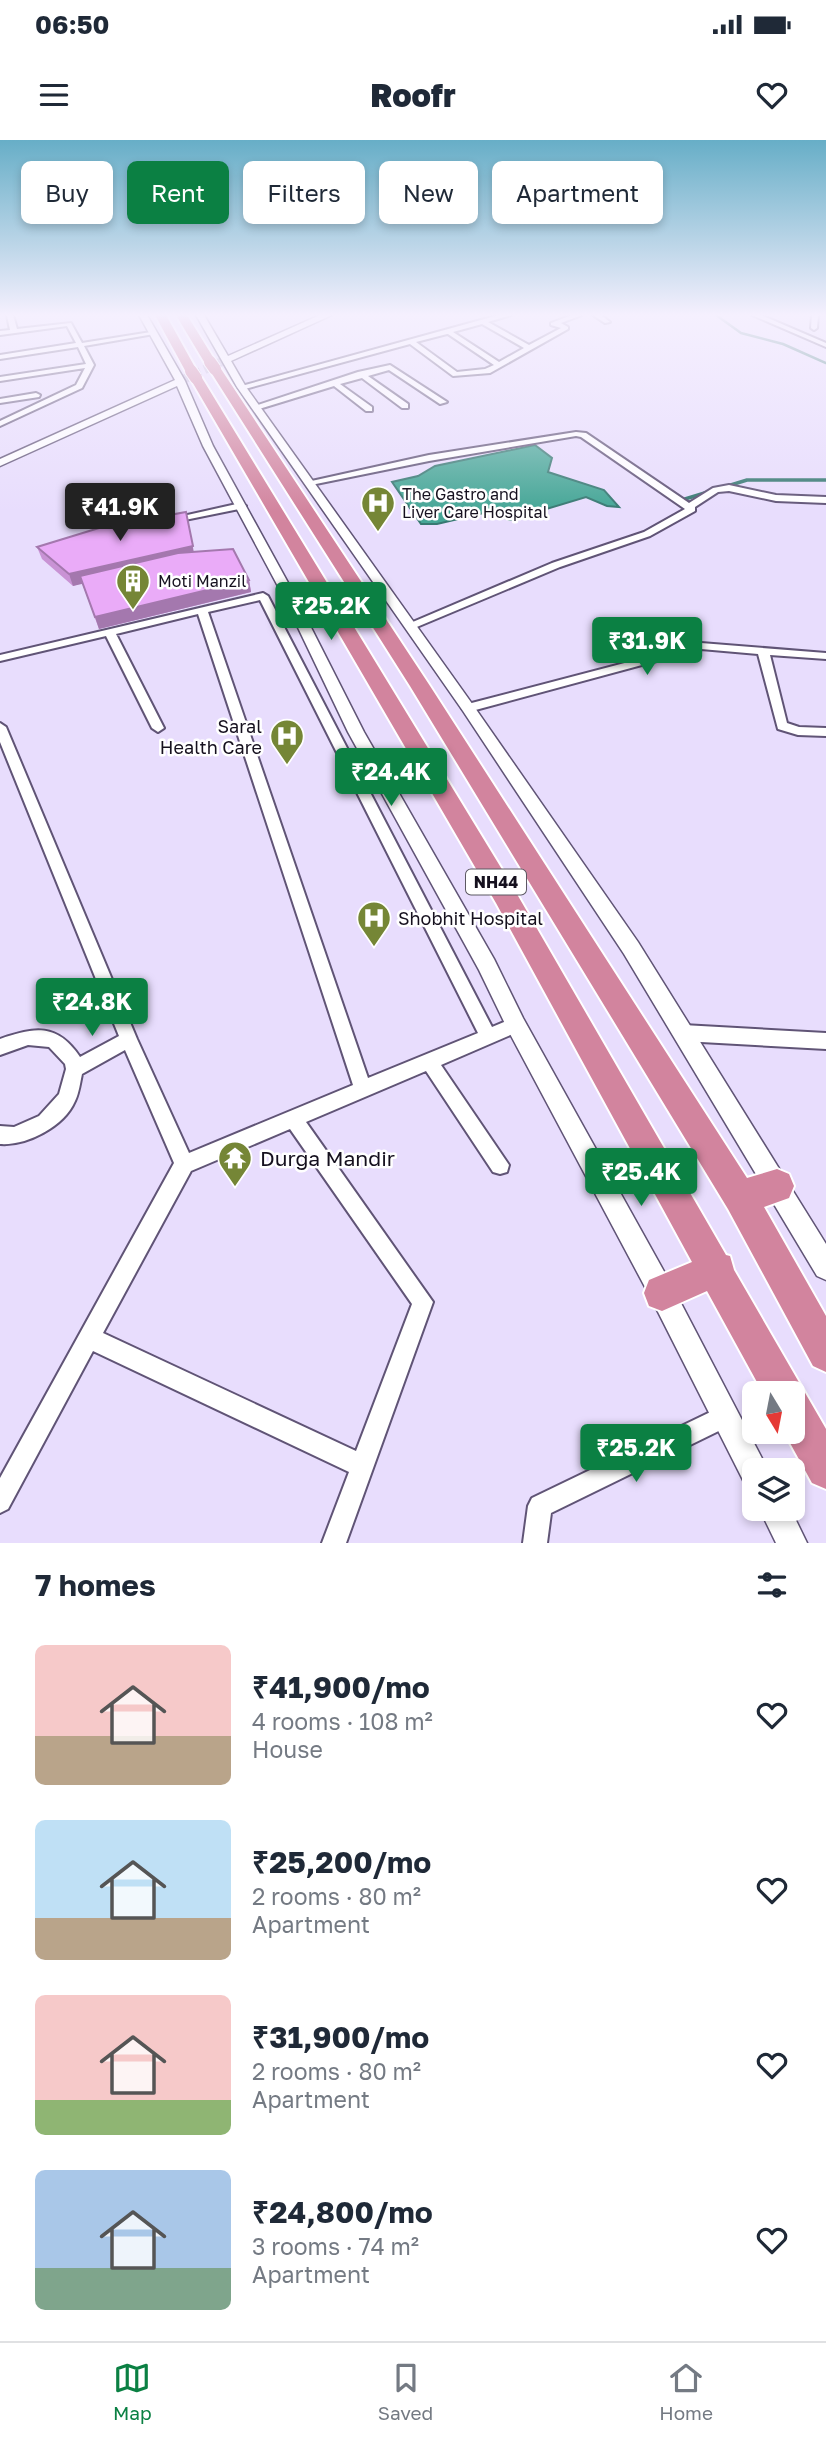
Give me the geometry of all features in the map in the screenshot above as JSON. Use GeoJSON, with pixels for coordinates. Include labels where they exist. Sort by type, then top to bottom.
{"type":"FeatureCollection","features":[{"type":"Feature","properties":{"kind":"highway","name":"NH44"},"geometry":{"type":"LineString","coordinates":[[209,380],[777,1381]]}},
{"type":"Feature","properties":{"kind":"highway","name":"NH44"},"geometry":{"type":"LineString","coordinates":[[210,380],[420,686],[740,1196],[826,1353]]}},
{"type":"Feature","properties":{"kind":"highway"},"geometry":{"type":"LineString","coordinates":[[740,1196],[777,1186]]}},
{"type":"Feature","properties":{"kind":"highway"},"geometry":{"type":"LineString","coordinates":[[662,1293],[716,1269]]}},
{"type":"Feature","properties":{"kind":"highway"},"geometry":{"type":"LineString","coordinates":[[805,1430],[826,1469]]}},
{"type":"Feature","properties":{"kind":"street"},"geometry":{"type":"LineString","coordinates":[[27,380],[42,405]]}},
{"type":"Feature","properties":{"kind":"street"},"geometry":{"type":"LineString","coordinates":[[0,424],[42,405],[82,384],[83,380]]}},
{"type":"Feature","properties":{"kind":"street"},"geometry":{"type":"LineString","coordinates":[[0,463],[180,380]]}},
{"type":"Feature","properties":{"kind":"street"},"geometry":{"type":"LineString","coordinates":[[204,380],[208,446],[286,590],[356,732],[487,965],[516,1025],[662,1293],[747,1458]]}},
{"type":"Feature","properties":{"kind":"street"},"geometry":{"type":"LineString","coordinates":[[227,380],[242,387],[311,482],[631,947],[826,1267]]}},
{"type":"Feature","properties":{"kind":"street"},"geometry":{"type":"LineString","coordinates":[[242,387],[267,380]]}},
{"type":"Feature","properties":{"kind":"street"},"geometry":{"type":"LineString","coordinates":[[256,407],[342,380]]}},
{"type":"Feature","properties":{"kind":"street"},"geometry":{"type":"LineString","coordinates":[[370,380],[405,406]]}},
{"type":"Feature","properties":{"kind":"street"},"geometry":{"type":"LineString","coordinates":[[411,380],[443,402]]}},
{"type":"Feature","properties":{"kind":"street"},"geometry":{"type":"LineString","coordinates":[[334,383],[369,409]]}},
{"type":"Feature","properties":{"kind":"street"},"geometry":{"type":"LineString","coordinates":[[0,401],[36,395]]}},
{"type":"Feature","properties":{"kind":"street"},"geometry":{"type":"LineString","coordinates":[[311,482],[429,458],[576,434],[583,435],[692,509],[647,534],[556,565],[412,626]]}},
{"type":"Feature","properties":{"kind":"street"},"geometry":{"type":"LineString","coordinates":[[688,507],[716,490],[729,488],[785,499],[826,500]]}},
{"type":"Feature","properties":{"kind":"street"},"geometry":{"type":"LineString","coordinates":[[155,523],[241,506]]}},
{"type":"Feature","properties":{"kind":"street"},"geometry":{"type":"LineString","coordinates":[[0,658],[263,596],[488,1036]]}},
{"type":"Feature","properties":{"kind":"street"},"geometry":{"type":"LineString","coordinates":[[202,610],[363,1088]]}},
{"type":"Feature","properties":{"kind":"street"},"geometry":{"type":"LineString","coordinates":[[109,632],[158,728]]}},
{"type":"Feature","properties":{"kind":"street"},"geometry":{"type":"LineString","coordinates":[[468,708],[701,646],[826,656]]}},
{"type":"Feature","properties":{"kind":"street"},"geometry":{"type":"LineString","coordinates":[[762,651],[782,726],[798,731],[826,732]]}},
{"type":"Feature","properties":{"kind":"street"},"geometry":{"type":"LineString","coordinates":[[0,727],[128,1039],[184,1164]]}},
{"type":"Feature","properties":{"kind":"street"},"geometry":{"type":"LineString","coordinates":[[0,1501],[184,1164],[516,1025]]}},
{"type":"Feature","properties":{"kind":"street"},"geometry":{"type":"LineString","coordinates":[[683,1033],[826,1041]]}},
{"type":"Feature","properties":{"kind":"street"},"geometry":{"type":"LineString","coordinates":[[0,1047],[28,1037],[54,1040],[73,1060],[75,1069],[66,1099],[45,1122],[14,1136],[0,1135]]}},
{"type":"Feature","properties":{"kind":"street"},"geometry":{"type":"LineString","coordinates":[[75,1069],[128,1039]]}},
{"type":"Feature","properties":{"kind":"street"},"geometry":{"type":"LineString","coordinates":[[428,1060],[500,1165]]}},
{"type":"Feature","properties":{"kind":"street"},"geometry":{"type":"LineString","coordinates":[[293,1118],[423,1302],[334,1543]]}},
{"type":"Feature","properties":{"kind":"street"},"geometry":{"type":"LineString","coordinates":[[89,1338],[362,1466]]}},
{"type":"Feature","properties":{"kind":"street"},"geometry":{"type":"LineString","coordinates":[[535,1543],[540,1506],[725,1416]]}},
{"type":"Feature","properties":{"kind":"street"},"geometry":{"type":"LineString","coordinates":[[781,1521],[792,1543]]}},
{"type":"Feature","properties":{"kind":"shaded area"},"geometry":{"type":"Polygon","coordinates":[[[535,445],[552,458],[548,472],[604,490],[619,507],[607,506],[586,497],[510,520],[488,512],[437,524],[421,524],[392,482],[418,476],[435,466],[535,445]]]}},
{"type":"Feature","properties":{"kind":"building"},"geometry":{"type":"Polygon","coordinates":[[[186,512],[193,546],[69,574],[37,547],[99,528],[186,512]]]}},
{"type":"Feature","properties":{"kind":"building","name":"Moti Manzil"},"geometry":{"type":"Polygon","coordinates":[[[233,549],[249,580],[95,617],[80,576],[178,553],[233,549]]]}},
{"type":"Feature","properties":{"kind":"waterway"},"geometry":{"type":"LineString","coordinates":[[685,499],[747,480],[826,480]]}},
{"type":"Feature","properties":{"kind":"place","name":"The Gastro and Liver Care Hospital"},"geometry":{"type":"Point","coordinates":[378,533]}},
{"type":"Feature","properties":{"kind":"place","name":"Moti Manzil"},"geometry":{"type":"Point","coordinates":[133,611]}},
{"type":"Feature","properties":{"kind":"place","name":"Saral Health Care"},"geometry":{"type":"Point","coordinates":[287,766]}},
{"type":"Feature","properties":{"kind":"place","name":"Shobhit Hospital"},"geometry":{"type":"Point","coordinates":[374,948]}},
{"type":"Feature","properties":{"kind":"place","name":"Durga Mandir"},"geometry":{"type":"Point","coordinates":[235,1188]}}]}
